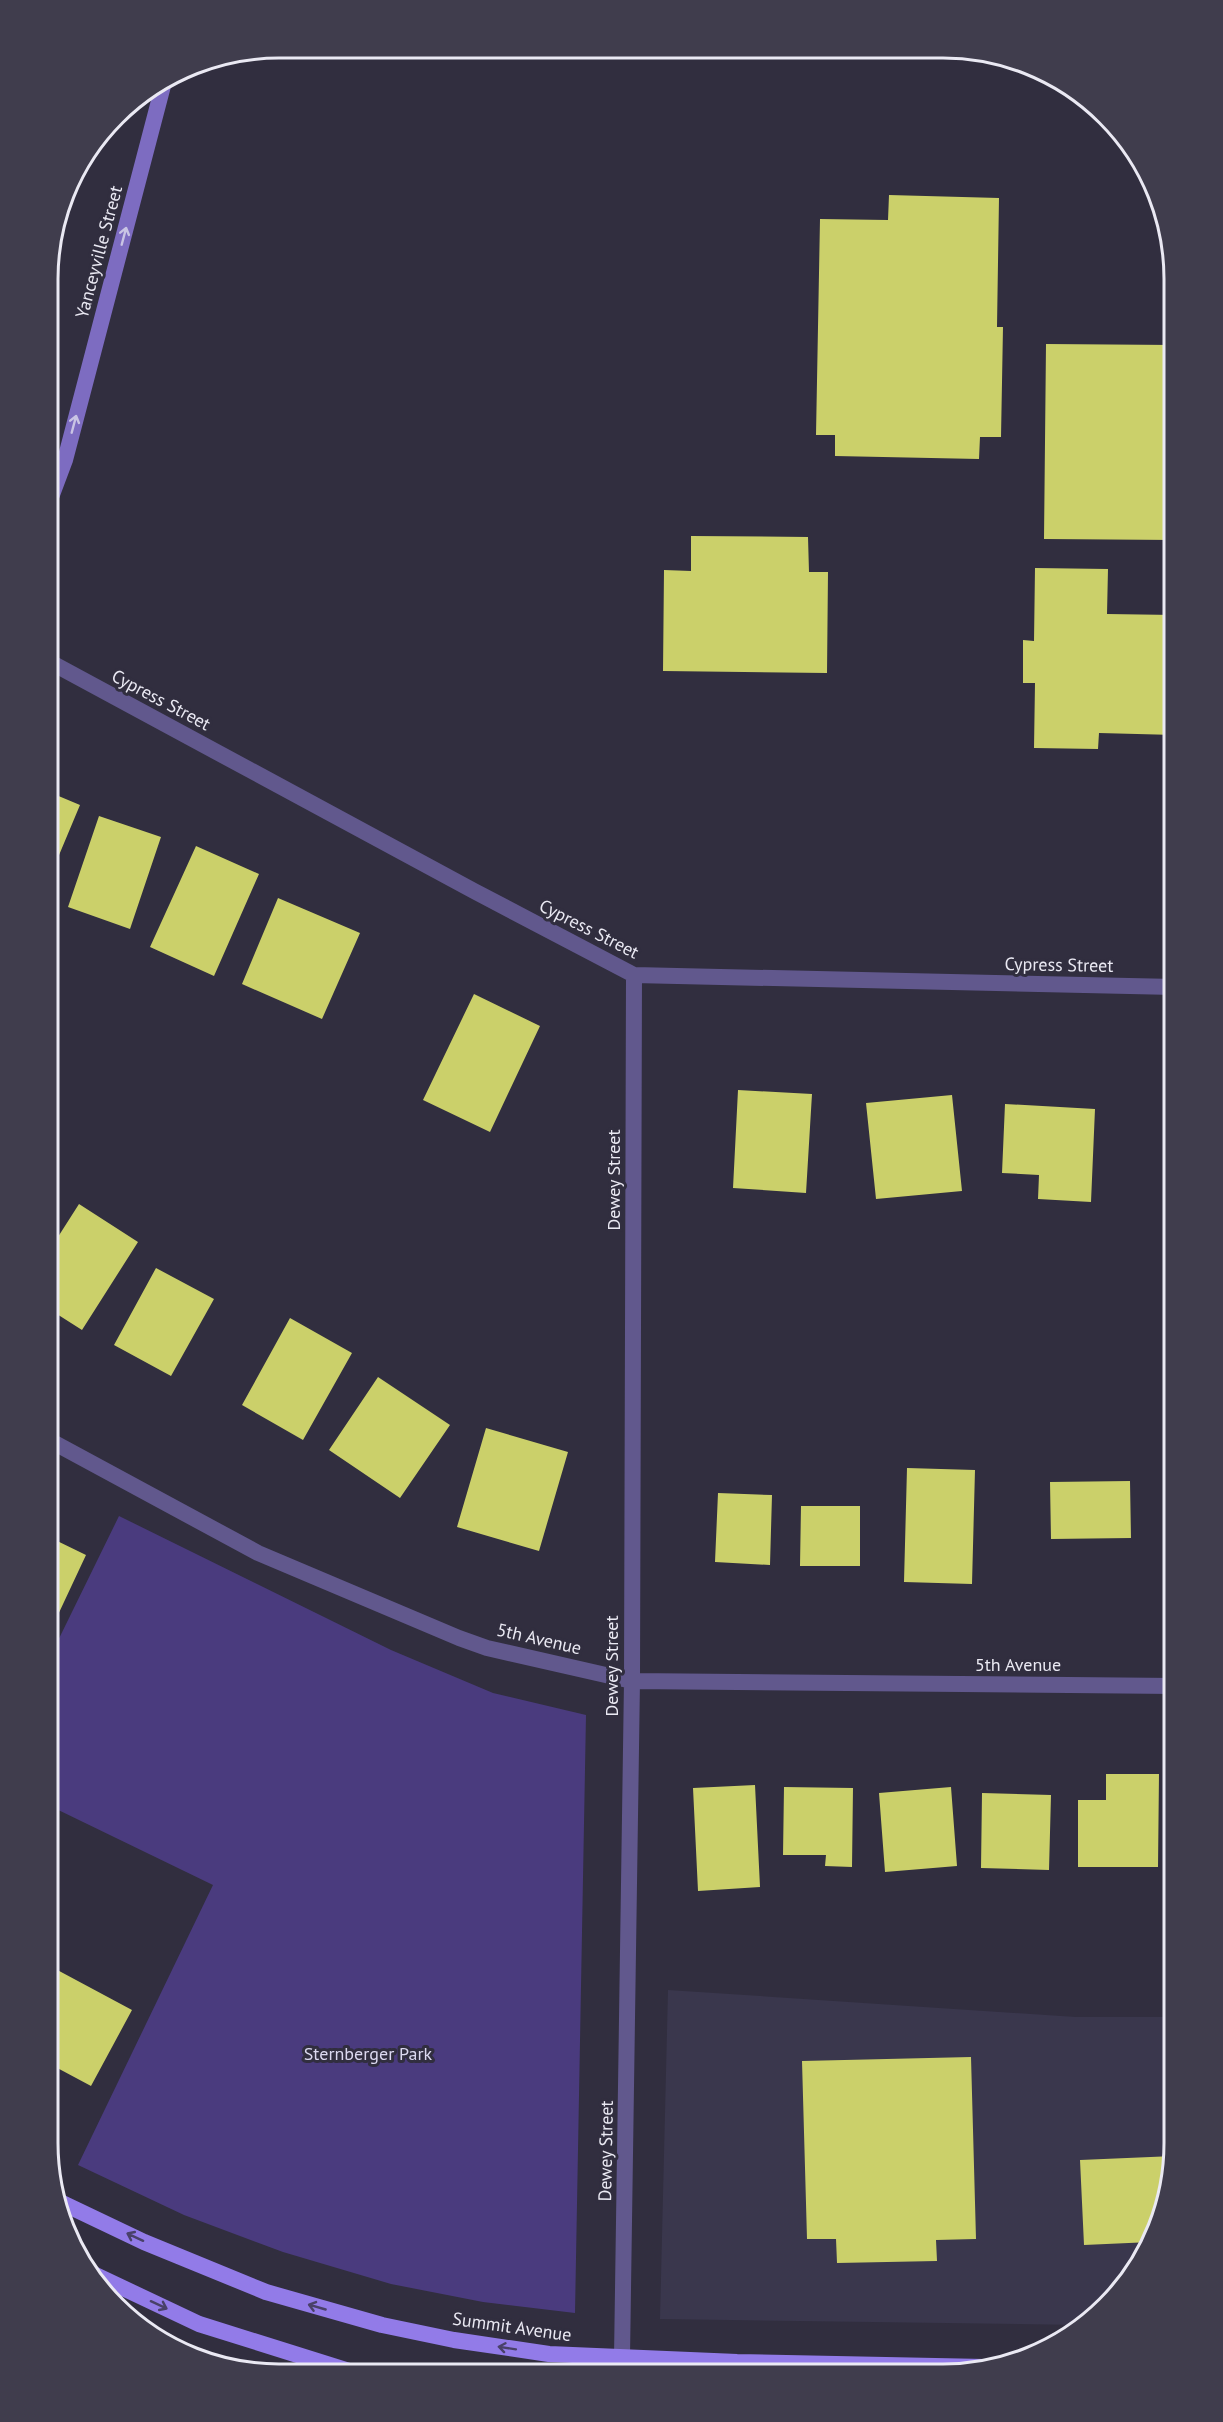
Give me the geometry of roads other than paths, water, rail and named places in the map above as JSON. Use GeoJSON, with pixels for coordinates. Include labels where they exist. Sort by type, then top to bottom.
{"type":"FeatureCollection","features":[{"type":"Feature","properties":{"kind":"main road","name":"Yanceyville Street"},"geometry":{"type":"LineString","coordinates":[[58,479],[65,460],[162,93]]}},
{"type":"Feature","properties":{"kind":"main road","name":"Summit Avenue"},"geometry":{"type":"LineString","coordinates":[[68,2206],[144,2242],[266,2292],[382,2325],[454,2340],[549,2354],[836,2364]]}},
{"type":"Feature","properties":{"kind":"main road"},"geometry":{"type":"LineString","coordinates":[[107,2280],[199,2324],[326,2364]]}},
{"type":"Feature","properties":{"kind":"street","name":"Cypress Street"},"geometry":{"type":"LineString","coordinates":[[58,666],[634,975],[1164,987]]}},
{"type":"Feature","properties":{"kind":"street","name":"Dewey Street"},"geometry":{"type":"LineString","coordinates":[[622,2357],[632,1681],[634,975]]}},
{"type":"Feature","properties":{"kind":"street","name":"5th Avenue"},"geometry":{"type":"LineString","coordinates":[[58,1445],[258,1553],[459,1638],[487,1648],[632,1681],[1164,1686]]}},
{"type":"Feature","properties":{"kind":"park label","name":"Sternberger Park"},"geometry":{"type":"Point","coordinates":[368,2054]}}]}
